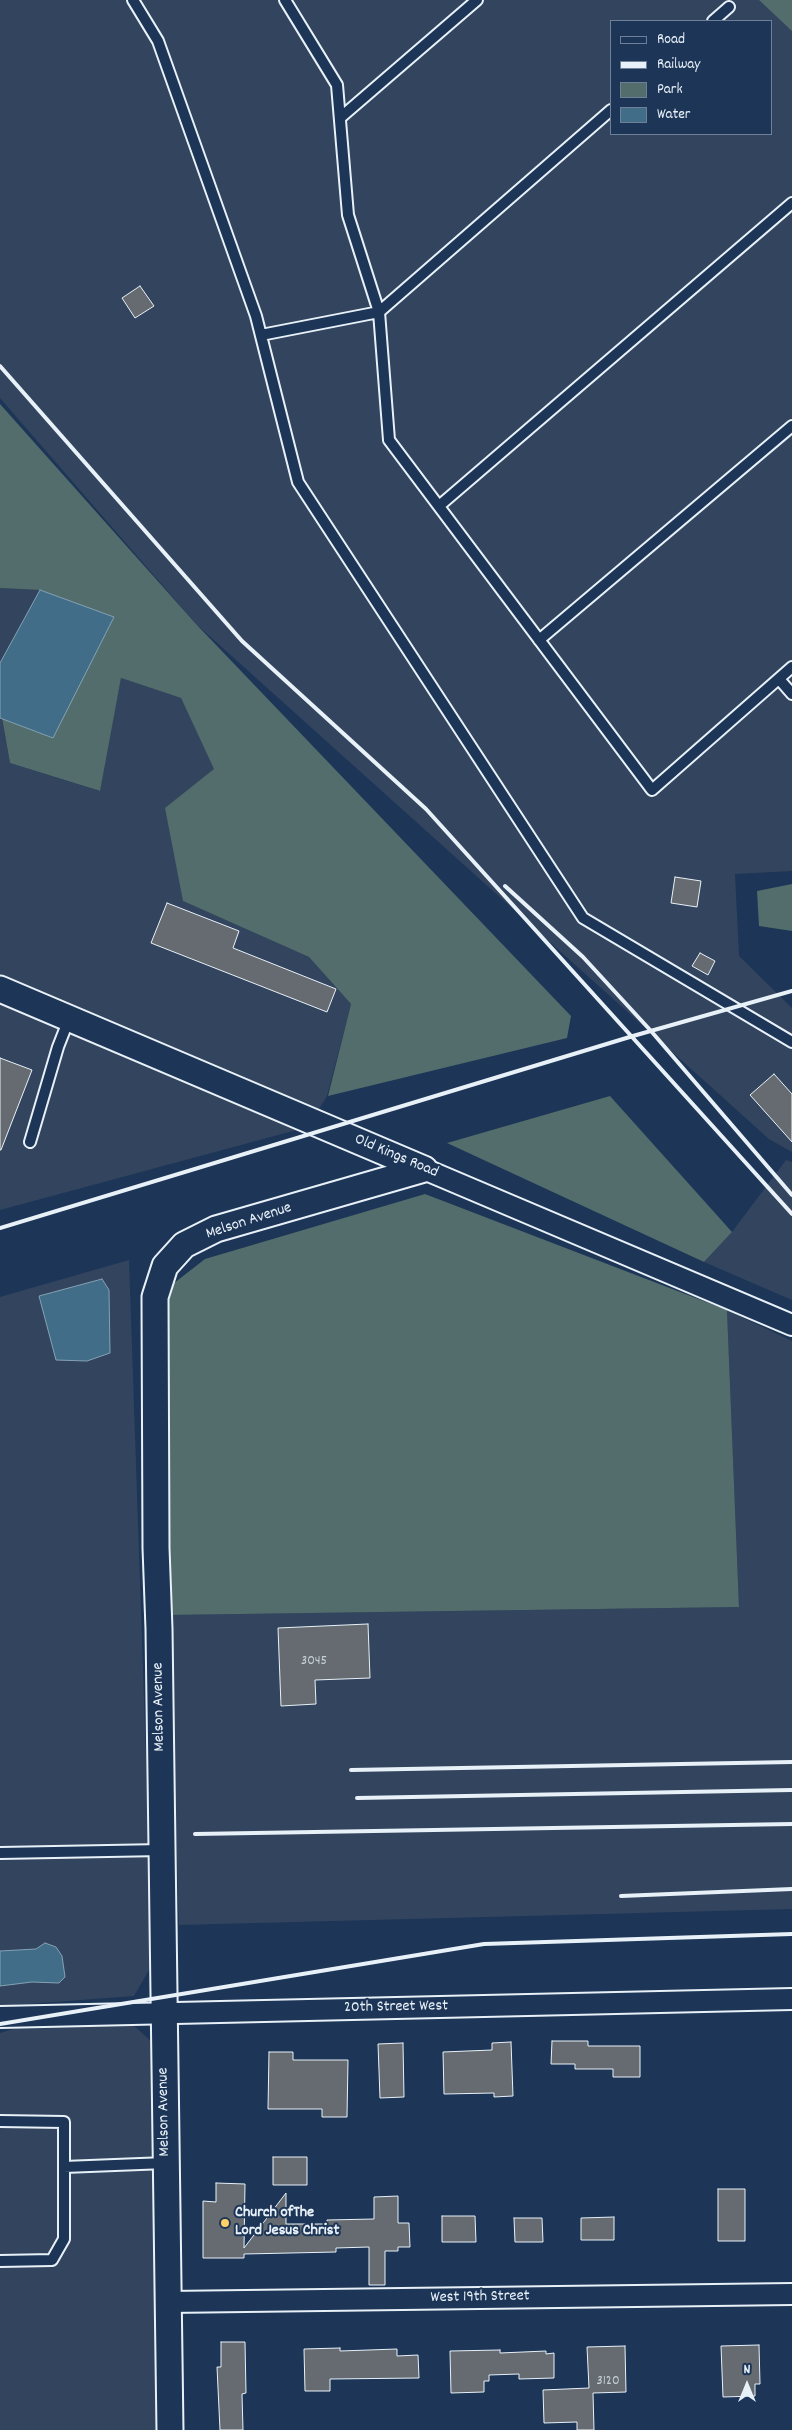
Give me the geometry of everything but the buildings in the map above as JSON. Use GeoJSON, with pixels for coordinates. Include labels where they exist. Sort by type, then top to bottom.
{"type":"FeatureCollection","features":[{"type":"Feature","properties":{"kind":"street","name":"Old Kings Road"},"geometry":{"type":"LineString","coordinates":[[0,989],[792,1325]]}},
{"type":"Feature","properties":{"kind":"street","name":"Melson Avenue"},"geometry":{"type":"LineString","coordinates":[[170,2430],[156,1548],[155,1297],[164,1266],[184,1245],[216,1229],[424,1169]]}},
{"type":"Feature","properties":{"kind":"street","name":"20th Street West"},"geometry":{"type":"LineString","coordinates":[[0,2017],[792,1999]]}},
{"type":"Feature","properties":{"kind":"street","name":"West 19th Street"},"geometry":{"type":"LineString","coordinates":[[168,2302],[792,2294]]}},
{"type":"Feature","properties":{"kind":"lane"},"geometry":{"type":"LineString","coordinates":[[133,0],[158,41],[256,316],[298,482],[582,918],[792,1042]]}},
{"type":"Feature","properties":{"kind":"lane"},"geometry":{"type":"LineString","coordinates":[[285,0],[337,85],[348,215],[379,312],[389,440],[652,790],[792,667]]}},
{"type":"Feature","properties":{"kind":"lane"},"geometry":{"type":"LineString","coordinates":[[340,118],[476,0]]}},
{"type":"Feature","properties":{"kind":"lane"},"geometry":{"type":"LineString","coordinates":[[714,20],[730,7]]}},
{"type":"Feature","properties":{"kind":"lane"},"geometry":{"type":"LineString","coordinates":[[261,335],[379,312],[610,111]]}},
{"type":"Feature","properties":{"kind":"lane"},"geometry":{"type":"LineString","coordinates":[[439,506],[792,203]]}},
{"type":"Feature","properties":{"kind":"lane"},"geometry":{"type":"LineString","coordinates":[[539,640],[792,426]]}},
{"type":"Feature","properties":{"kind":"lane"},"geometry":{"type":"LineString","coordinates":[[779,679],[792,694]]}},
{"type":"Feature","properties":{"kind":"lane"},"geometry":{"type":"LineString","coordinates":[[30,1142],[58,1047],[69,1018]]}},
{"type":"Feature","properties":{"kind":"lane"},"geometry":{"type":"LineString","coordinates":[[0,1853],[162,1850]]}},
{"type":"Feature","properties":{"kind":"lane"},"geometry":{"type":"LineString","coordinates":[[0,2121],[64,2122],[64,2239],[52,2260],[0,2261]]}},
{"type":"Feature","properties":{"kind":"lane"},"geometry":{"type":"LineString","coordinates":[[64,2167],[166,2163]]}},
{"type":"Feature","properties":{"kind":"shaded area"},"geometry":{"type":"Polygon","coordinates":[[[0,0],[764,0],[792,25],[792,871],[735,874],[739,956],[792,1008],[792,1152],[769,1139],[196,624],[0,398],[0,0]]]}},
{"type":"Feature","properties":{"kind":"shaded area"},"geometry":{"type":"Polygon","coordinates":[[[0,588],[40,590],[0,663],[0,588]]]}},
{"type":"Feature","properties":{"kind":"shaded area"},"geometry":{"type":"Polygon","coordinates":[[[121,678],[181,698],[215,770],[183,901],[309,957],[351,1004],[327,1096],[319,1109],[0,976],[0,718],[2,719],[10,763],[99,791],[121,678]]]}},
{"type":"Feature","properties":{"kind":"shaded area"},"geometry":{"type":"Polygon","coordinates":[[[0,998],[304,1128],[0,1210],[0,998]]]}},
{"type":"Feature","properties":{"kind":"shaded area"},"geometry":{"type":"Polygon","coordinates":[[[786,1160],[792,1162],[792,1300],[704,1262],[732,1232],[786,1160]]]}},
{"type":"Feature","properties":{"kind":"shaded area"},"geometry":{"type":"Polygon","coordinates":[[[129,1260],[153,1963],[134,1996],[0,2006],[0,1297],[129,1260]]]}},
{"type":"Feature","properties":{"kind":"shaded area"},"geometry":{"type":"Polygon","coordinates":[[[727,1310],[792,1341],[792,1909],[179,1925],[169,1615],[739,1607],[727,1310]]]}},
{"type":"Feature","properties":{"kind":"shaded area"},"geometry":{"type":"Polygon","coordinates":[[[134,2026],[153,2043],[161,2430],[0,2430],[0,2033],[21,2027],[134,2026]]]}},
{"type":"Feature","properties":{"kind":"green space"},"geometry":{"type":"Polygon","coordinates":[[[759,0],[792,0],[792,31],[759,0]]]}},
{"type":"Feature","properties":{"kind":"green space"},"geometry":{"type":"Polygon","coordinates":[[[0,404],[196,624],[571,1016],[567,1038],[328,1096],[351,1004],[309,957],[183,901],[165,808],[214,769],[181,698],[121,678],[100,791],[10,763],[2,718],[53,738],[40,590],[0,588],[0,404]]]}},
{"type":"Feature","properties":{"kind":"green space"},"geometry":{"type":"Polygon","coordinates":[[[792,884],[792,931],[759,926],[757,891],[792,884]]]}},
{"type":"Feature","properties":{"kind":"green space"},"geometry":{"type":"Polygon","coordinates":[[[610,1096],[732,1232],[704,1262],[447,1143],[610,1096]]]}},
{"type":"Feature","properties":{"kind":"green space"},"geometry":{"type":"Polygon","coordinates":[[[425,1194],[727,1310],[739,1607],[169,1615],[169,1287],[205,1259],[425,1194]]]}},
{"type":"Feature","properties":{"kind":"water"},"geometry":{"type":"Polygon","coordinates":[[[40,590],[114,617],[53,738],[0,718],[0,663],[40,590]]]}},
{"type":"Feature","properties":{"kind":"water"},"geometry":{"type":"Polygon","coordinates":[[[102,1279],[109,1290],[110,1353],[87,1361],[56,1360],[39,1296],[102,1279]]]}},
{"type":"Feature","properties":{"kind":"water"},"geometry":{"type":"Polygon","coordinates":[[[45,1943],[56,1947],[62,1956],[65,1977],[59,1983],[32,1982],[0,1986],[0,1951],[36,1949],[45,1943]]]}},
{"type":"Feature","properties":{"kind":"railway"},"geometry":{"type":"LineString","coordinates":[[0,366],[242,641],[426,809],[792,1214]]}},
{"type":"Feature","properties":{"kind":"railway"},"geometry":{"type":"LineString","coordinates":[[505,886],[583,957],[651,1031],[792,1195]]}},
{"type":"Feature","properties":{"kind":"railway"},"geometry":{"type":"LineString","coordinates":[[0,1228],[633,1036],[792,991]]}},
{"type":"Feature","properties":{"kind":"railway"},"geometry":{"type":"LineString","coordinates":[[351,1770],[792,1762]]}},
{"type":"Feature","properties":{"kind":"railway"},"geometry":{"type":"LineString","coordinates":[[357,1798],[792,1790]]}},
{"type":"Feature","properties":{"kind":"railway"},"geometry":{"type":"LineString","coordinates":[[195,1834],[792,1824]]}},
{"type":"Feature","properties":{"kind":"railway"},"geometry":{"type":"LineString","coordinates":[[621,1896],[792,1889]]}},
{"type":"Feature","properties":{"kind":"railway"},"geometry":{"type":"LineString","coordinates":[[0,2024],[484,1944],[792,1934]]}},
{"type":"Feature","properties":{"kind":"place","name":"Church ofThe Lord Jesus Christ"},"geometry":{"type":"Point","coordinates":[225,2223]}}]}
